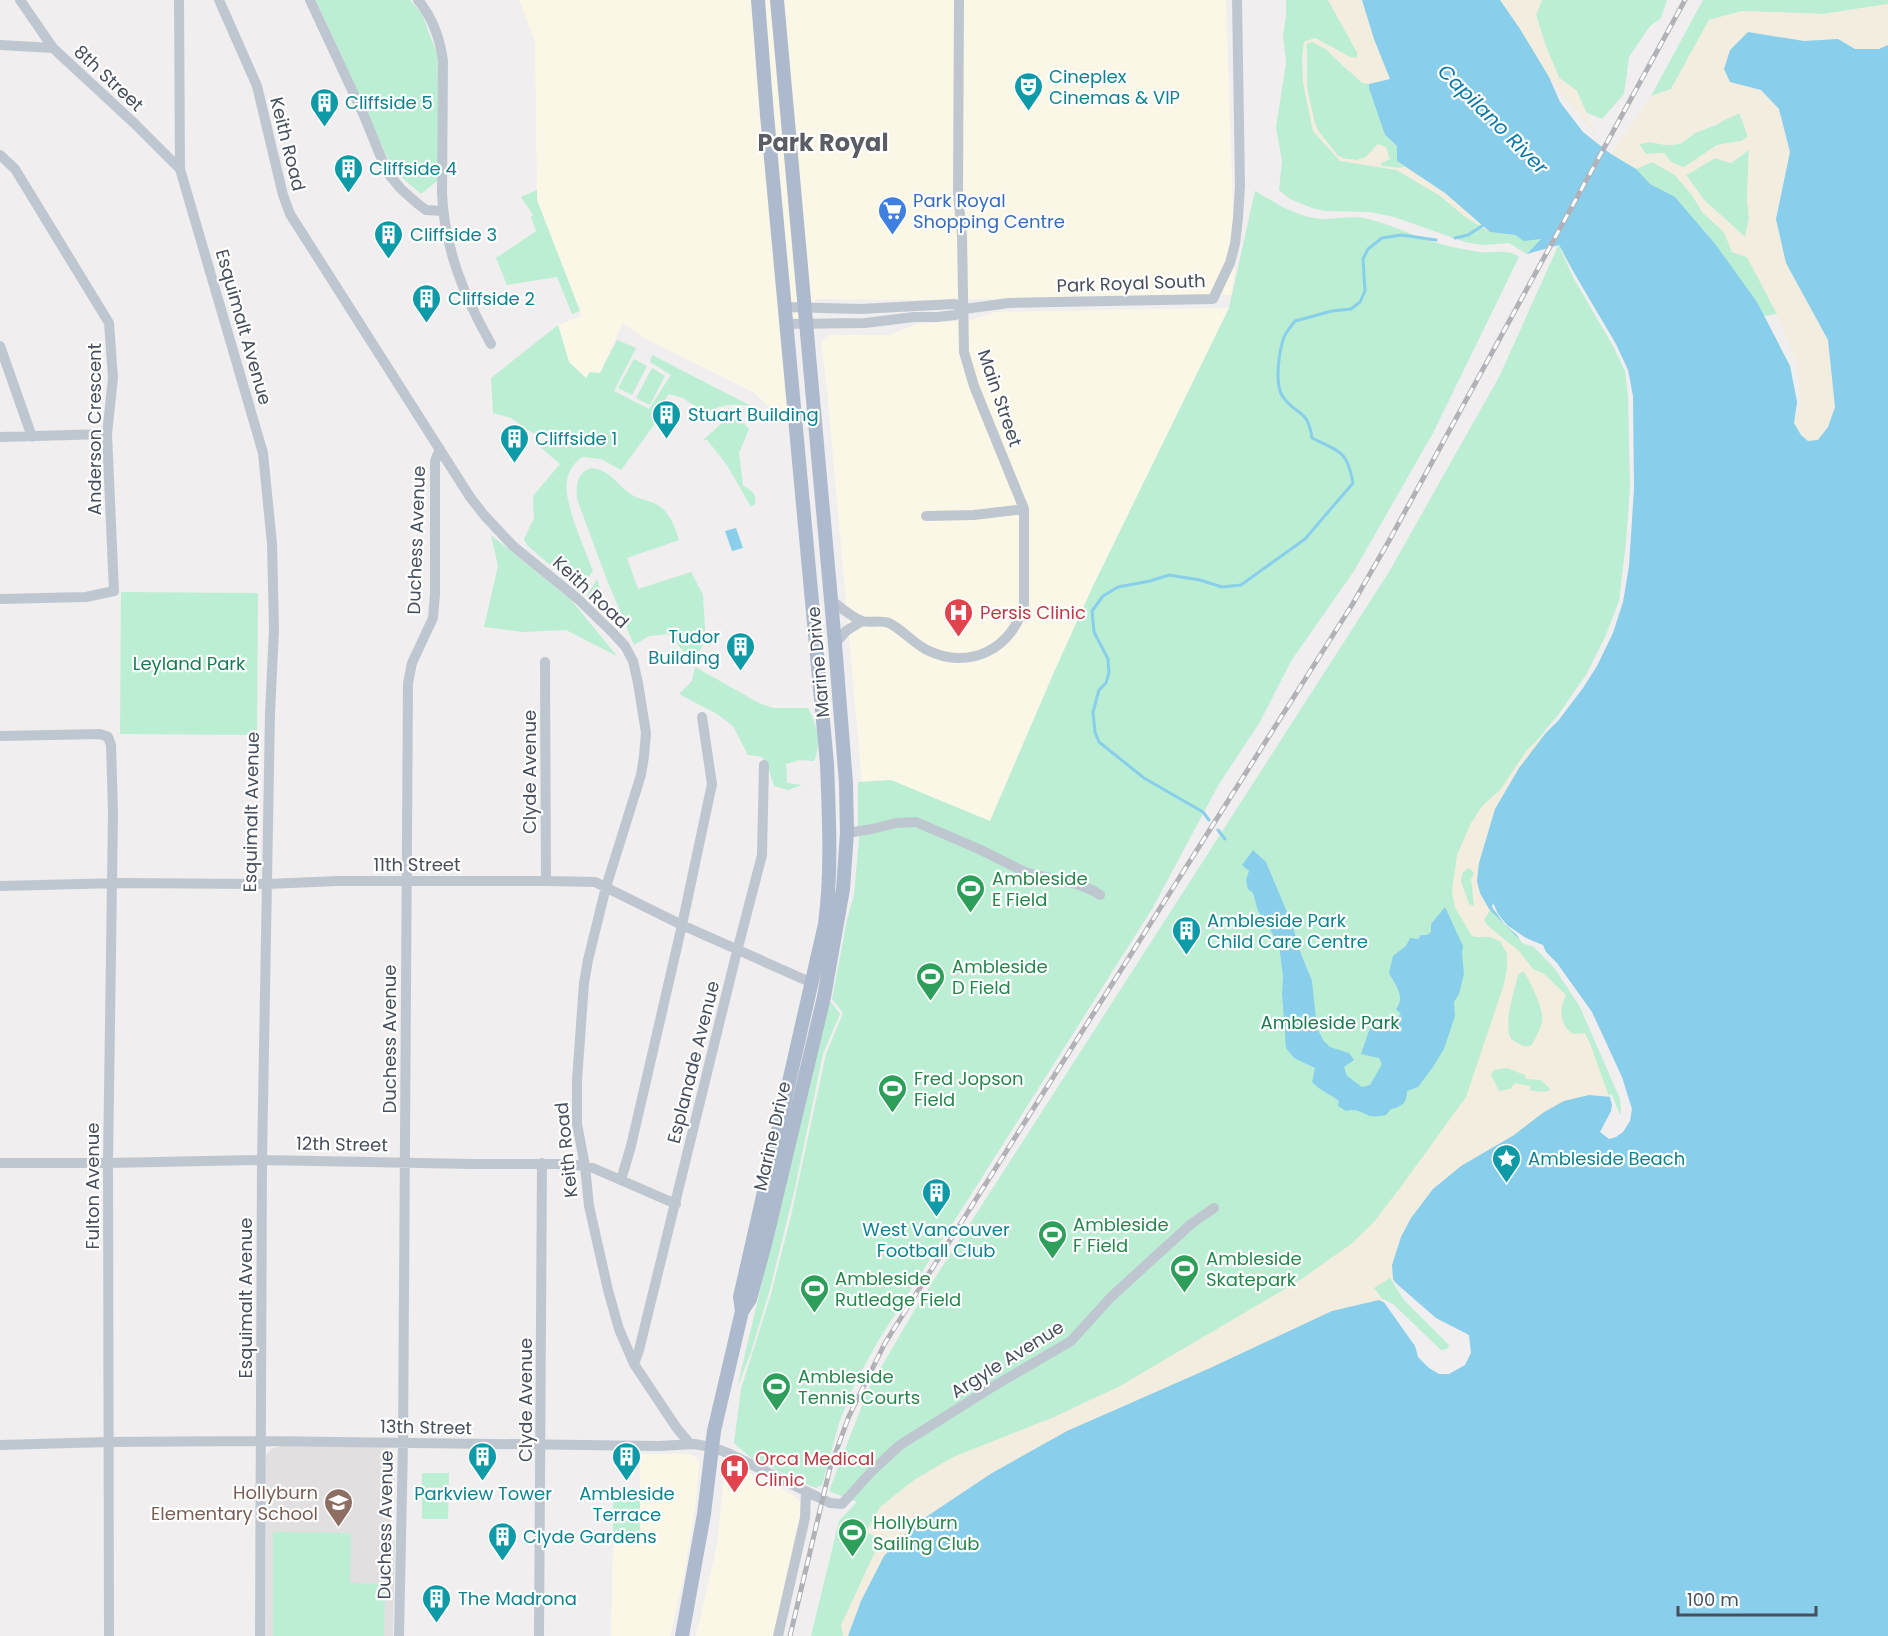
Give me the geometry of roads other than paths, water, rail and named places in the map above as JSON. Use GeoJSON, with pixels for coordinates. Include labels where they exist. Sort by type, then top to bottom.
{"type":"FeatureCollection","features":[{"type":"Feature","properties":{"kind":"main road","name":"Marine Drive"},"geometry":{"type":"LineString","coordinates":[[682,1636],[704,1514],[712,1447],[742,1311],[740,1297],[742,1286],[812,983],[828,903],[830,821],[827,764],[758,0]]}},
{"type":"Feature","properties":{"kind":"main road","name":"Marine Drive"},"geometry":{"type":"LineString","coordinates":[[742,1311],[750,1299],[765,1244],[823,1003],[843,889],[847,833],[846,783],[835,644],[777,0]]}},
{"type":"Feature","properties":{"kind":"main road"},"geometry":{"type":"LineString","coordinates":[[830,821],[847,833]]}},
{"type":"Feature","properties":{"kind":"street"},"geometry":{"type":"LineString","coordinates":[[20,0],[53,48]]}},
{"type":"Feature","properties":{"kind":"street","name":"Esquimalt Avenue"},"geometry":{"type":"LineString","coordinates":[[179,0],[180,169],[263,453],[272,544],[274,629],[270,713],[262,1160],[260,1636]]}},
{"type":"Feature","properties":{"kind":"street","name":"Keith Road"},"geometry":{"type":"LineString","coordinates":[[219,0],[257,86],[283,195],[290,214],[470,497],[494,528],[596,616],[625,646],[633,661],[643,710],[644,756],[606,887],[588,960],[577,1080],[577,1124],[585,1166],[589,1206],[619,1329],[634,1364],[690,1444]]}},
{"type":"Feature","properties":{"kind":"street"},"geometry":{"type":"LineString","coordinates":[[310,0],[365,118],[387,172],[401,189],[426,210],[442,211]]}},
{"type":"Feature","properties":{"kind":"street"},"geometry":{"type":"LineString","coordinates":[[418,0],[432,21],[443,61],[442,211],[454,263],[463,289],[491,344]]}},
{"type":"Feature","properties":{"kind":"street","name":"Main Street"},"geometry":{"type":"LineString","coordinates":[[831,600],[862,621],[889,623],[927,650],[954,658],[978,655],[999,646],[1020,619],[1024,604],[1024,509],[974,386],[964,352],[962,236],[958,193],[958,0]]}},
{"type":"Feature","properties":{"kind":"street","name":"Park Royal South"},"geometry":{"type":"LineString","coordinates":[[787,324],[865,323],[914,317],[937,317],[956,315],[964,309],[1009,303],[1213,299],[1230,263],[1238,218],[1240,186],[1237,0]]}},
{"type":"Feature","properties":{"kind":"street","name":"8th Street"},"geometry":{"type":"LineString","coordinates":[[0,45],[53,48],[180,169]]}},
{"type":"Feature","properties":{"kind":"street","name":"Anderson Crescent"},"geometry":{"type":"LineString","coordinates":[[0,155],[15,169],[109,323],[113,378],[108,434],[114,591],[86,597],[0,599]]}},
{"type":"Feature","properties":{"kind":"street","name":"Park Royal South"},"geometry":{"type":"LineString","coordinates":[[785,307],[860,309],[955,304],[964,309]]}},
{"type":"Feature","properties":{"kind":"street"},"geometry":{"type":"LineString","coordinates":[[0,346],[32,436]]}},
{"type":"Feature","properties":{"kind":"street"},"geometry":{"type":"LineString","coordinates":[[0,437],[108,434]]}},
{"type":"Feature","properties":{"kind":"street","name":"Duchess Avenue"},"geometry":{"type":"LineString","coordinates":[[399,1636],[403,1443],[408,683],[412,663],[433,618],[435,461],[440,449]]}},
{"type":"Feature","properties":{"kind":"street"},"geometry":{"type":"LineString","coordinates":[[926,516],[974,515],[1024,509]]}},
{"type":"Feature","properties":{"kind":"street"},"geometry":{"type":"LineString","coordinates":[[835,644],[846,631],[862,621]]}},
{"type":"Feature","properties":{"kind":"street","name":"Clyde Avenue"},"geometry":{"type":"LineString","coordinates":[[545,662],[546,881]]}},
{"type":"Feature","properties":{"kind":"street"},"geometry":{"type":"LineString","coordinates":[[621,1180],[631,1146],[682,925],[712,784],[702,717]]}},
{"type":"Feature","properties":{"kind":"street","name":"Fulton Avenue"},"geometry":{"type":"LineString","coordinates":[[0,736],[100,734],[108,737],[111,745],[113,812],[108,1163],[109,1636]]}},
{"type":"Feature","properties":{"kind":"street","name":"Esplanade Avenue"},"geometry":{"type":"LineString","coordinates":[[634,1364],[762,855],[764,765]]}},
{"type":"Feature","properties":{"kind":"street"},"geometry":{"type":"LineString","coordinates":[[847,833],[896,823],[916,822],[1027,873],[1077,884],[1100,895]]}},
{"type":"Feature","properties":{"kind":"street","name":"11th Street"},"geometry":{"type":"LineString","coordinates":[[0,886],[112,883],[267,884],[338,881],[595,882],[682,925],[812,983]]}},
{"type":"Feature","properties":{"kind":"street","name":"12th Street"},"geometry":{"type":"LineString","coordinates":[[0,1163],[262,1160],[542,1163],[585,1166],[676,1204]]}},
{"type":"Feature","properties":{"kind":"street","name":"Clyde Avenue"},"geometry":{"type":"LineString","coordinates":[[539,1636],[542,1163]]}},
{"type":"Feature","properties":{"kind":"street","name":"Argyle Avenue"},"geometry":{"type":"LineString","coordinates":[[838,1504],[845,1501],[900,1445],[1071,1341],[1119,1289],[1191,1224],[1214,1208]]}},
{"type":"Feature","properties":{"kind":"street","name":"13th Street"},"geometry":{"type":"LineString","coordinates":[[0,1445],[261,1441],[659,1446],[690,1444],[712,1447],[730,1454],[806,1492],[830,1503],[838,1504]]}},
{"type":"Feature","properties":{"kind":"street"},"geometry":{"type":"LineString","coordinates":[[778,1636],[805,1518],[806,1492]]}},
{"type":"Feature","properties":{"kind":"water","name":"Capilano River"},"geometry":{"type":"Polygon","coordinates":[[[1362,0],[1500,0],[1549,77],[1560,102],[1583,132],[1611,154],[1636,169],[1650,184],[1675,197],[1716,245],[1757,302],[1790,366],[1797,402],[1794,423],[1801,435],[1808,441],[1818,440],[1828,427],[1835,407],[1828,340],[1786,263],[1776,219],[1790,152],[1779,109],[1761,90],[1730,82],[1724,69],[1730,50],[1748,32],[1804,41],[1838,39],[1855,49],[1879,49],[1888,45],[1888,1636],[848,1636],[861,1601],[884,1556],[914,1525],[992,1473],[1067,1431],[1332,1311],[1379,1300],[1395,1308],[1444,1353],[1452,1347],[1416,1311],[1393,1279],[1392,1265],[1401,1237],[1411,1218],[1433,1189],[1461,1166],[1514,1135],[1544,1112],[1564,1101],[1589,1095],[1611,1097],[1615,1127],[1624,1105],[1583,1006],[1538,948],[1517,937],[1489,909],[1480,893],[1477,881],[1479,863],[1495,809],[1519,768],[1583,684],[1622,602],[1633,487],[1627,370],[1559,245],[1527,254],[1541,239],[1524,241],[1515,235],[1490,232],[1445,193],[1397,161],[1397,146],[1385,135],[1369,88],[1369,84],[1390,79],[1362,0]]]}},
{"type":"Feature","properties":{"kind":"water"},"geometry":{"type":"Polygon","coordinates":[[[736,528],[743,548],[732,551],[725,531],[736,528]]]}},
{"type":"Feature","properties":{"kind":"water"},"geometry":{"type":"Polygon","coordinates":[[[1253,850],[1266,862],[1292,924],[1312,981],[1317,1028],[1323,1040],[1330,1047],[1349,1053],[1354,1060],[1344,1067],[1347,1076],[1362,1087],[1370,1085],[1382,1064],[1379,1058],[1361,1054],[1370,1028],[1392,1022],[1401,1014],[1396,1009],[1400,995],[1389,973],[1393,956],[1406,946],[1410,938],[1418,939],[1421,935],[1431,932],[1431,924],[1445,907],[1463,946],[1464,974],[1459,994],[1454,1002],[1455,1016],[1444,1049],[1433,1067],[1418,1087],[1407,1091],[1403,1104],[1391,1109],[1386,1115],[1370,1116],[1356,1110],[1346,1111],[1338,1106],[1339,1101],[1312,1082],[1315,1068],[1294,1058],[1286,1048],[1279,944],[1258,911],[1253,893],[1248,889],[1246,880],[1249,871],[1242,865],[1253,850]]]}},
{"type":"Feature","properties":{"kind":"waterway"},"geometry":{"type":"LineString","coordinates":[[1455,238],[1468,235],[1485,224]]}},
{"type":"Feature","properties":{"kind":"waterway"},"geometry":{"type":"LineString","coordinates":[[1209,820],[1203,812],[1144,778],[1099,742],[1095,732],[1093,712],[1099,690],[1106,683],[1109,673],[1108,659],[1094,632],[1092,611],[1103,596],[1118,587],[1169,575],[1200,580],[1222,587],[1241,585],[1305,539],[1353,483],[1348,464],[1341,453],[1312,438],[1308,422],[1280,392],[1278,368],[1284,337],[1295,321],[1332,311],[1351,309],[1360,302],[1365,291],[1363,259],[1368,249],[1382,238],[1401,235],[1436,240]]}},
{"type":"Feature","properties":{"kind":"waterway"},"geometry":{"type":"LineString","coordinates":[[1218,830],[1225,839]]}},
{"type":"Feature","properties":{"kind":"railway"},"geometry":{"type":"LineString","coordinates":[[790,1636],[830,1468],[849,1416],[885,1343],[1352,605],[1685,0]]}},
{"type":"Feature","properties":{"kind":"place","name":"Cineplex Cinemas & VIP"},"geometry":{"type":"Point","coordinates":[1028,112]}},
{"type":"Feature","properties":{"kind":"place","name":"Cliffside 5"},"geometry":{"type":"Point","coordinates":[324,128]}},
{"type":"Feature","properties":{"kind":"place","name":"Cliffside 4"},"geometry":{"type":"Point","coordinates":[348,194]}},
{"type":"Feature","properties":{"kind":"place","name":"Park Royal Shopping Centre"},"geometry":{"type":"Point","coordinates":[892,236]}},
{"type":"Feature","properties":{"kind":"place","name":"Cliffside 3"},"geometry":{"type":"Point","coordinates":[389,260]}},
{"type":"Feature","properties":{"kind":"place","name":"Cliffside 2"},"geometry":{"type":"Point","coordinates":[427,324]}},
{"type":"Feature","properties":{"kind":"place","name":"Stuart Building"},"geometry":{"type":"Point","coordinates":[667,440]}},
{"type":"Feature","properties":{"kind":"place","name":"Cliffside 1"},"geometry":{"type":"Point","coordinates":[514,464]}},
{"type":"Feature","properties":{"kind":"place","name":"Persis Clinic"},"geometry":{"type":"Point","coordinates":[959,638]}},
{"type":"Feature","properties":{"kind":"place","name":"Tudor Building"},"geometry":{"type":"Point","coordinates":[741,672]}},
{"type":"Feature","properties":{"kind":"place","name":"Ambleside E Field"},"geometry":{"type":"Point","coordinates":[971,914]}},
{"type":"Feature","properties":{"kind":"place","name":"Ambleside Park Child Care Centre"},"geometry":{"type":"Point","coordinates":[1186,956]}},
{"type":"Feature","properties":{"kind":"place","name":"Ambleside D Field"},"geometry":{"type":"Point","coordinates":[931,1002]}},
{"type":"Feature","properties":{"kind":"place","name":"Fred Jopson Field"},"geometry":{"type":"Point","coordinates":[893,1114]}},
{"type":"Feature","properties":{"kind":"place","name":"Ambleside Beach"},"geometry":{"type":"Point","coordinates":[1507,1184]}},
{"type":"Feature","properties":{"kind":"place","name":"West Vancouver Football Club"},"geometry":{"type":"Point","coordinates":[936,1218]}},
{"type":"Feature","properties":{"kind":"place","name":"Ambleside F Field"},"geometry":{"type":"Point","coordinates":[1052,1260]}},
{"type":"Feature","properties":{"kind":"place","name":"Ambleside Skatepark"},"geometry":{"type":"Point","coordinates":[1185,1294]}},
{"type":"Feature","properties":{"kind":"place","name":"Ambleside Rutledge Field"},"geometry":{"type":"Point","coordinates":[814,1314]}},
{"type":"Feature","properties":{"kind":"place","name":"Ambleside Tennis Courts"},"geometry":{"type":"Point","coordinates":[777,1412]}},
{"type":"Feature","properties":{"kind":"place","name":"Parkview Tower"},"geometry":{"type":"Point","coordinates":[483,1482]}},
{"type":"Feature","properties":{"kind":"place","name":"Ambleside Terrace"},"geometry":{"type":"Point","coordinates":[627,1482]}},
{"type":"Feature","properties":{"kind":"place","name":"Orca Medical Clinic"},"geometry":{"type":"Point","coordinates":[734,1494]}},
{"type":"Feature","properties":{"kind":"place","name":"Hollyburn Elementary School"},"geometry":{"type":"Point","coordinates":[339,1528]}},
{"type":"Feature","properties":{"kind":"place","name":"Hollyburn Sailing Club"},"geometry":{"type":"Point","coordinates":[852,1558]}},
{"type":"Feature","properties":{"kind":"place","name":"Clyde Gardens"},"geometry":{"type":"Point","coordinates":[502,1562]}},
{"type":"Feature","properties":{"kind":"place","name":"The Madrona"},"geometry":{"type":"Point","coordinates":[437,1624]}},
{"type":"Feature","properties":{"kind":"district","name":"Park Royal"},"geometry":{"type":"Point","coordinates":[823,142]}},
{"type":"Feature","properties":{"kind":"park label","name":"Leyland Park"},"geometry":{"type":"Point","coordinates":[189,663]}},
{"type":"Feature","properties":{"kind":"park label","name":"Ambleside Park"},"geometry":{"type":"Point","coordinates":[1330,1022]}}]}
